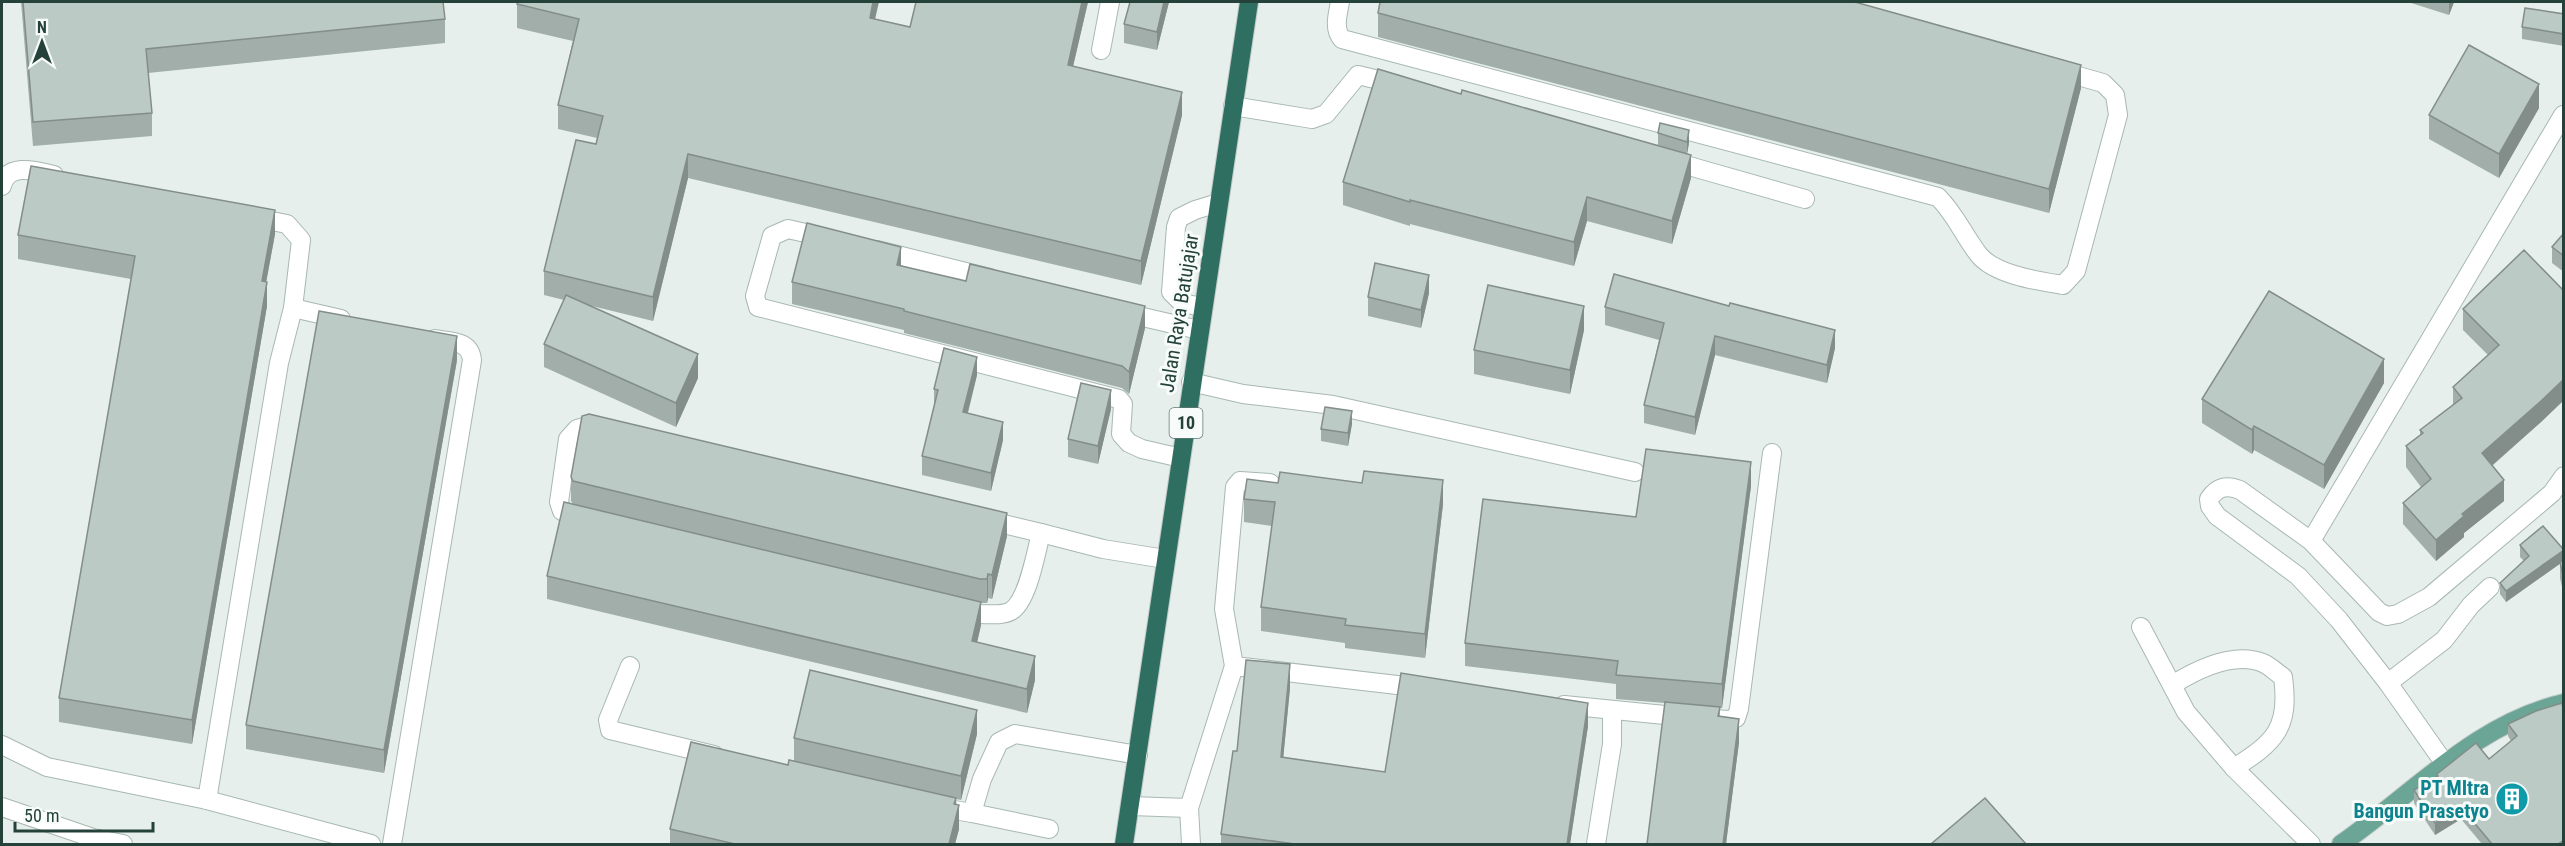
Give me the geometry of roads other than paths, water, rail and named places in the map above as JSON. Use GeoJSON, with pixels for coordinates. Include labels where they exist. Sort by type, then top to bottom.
{"type":"FeatureCollection","features":[{"type":"Feature","properties":{"kind":"highway","name":"Jalan Raya Batujajar"},"geometry":{"type":"LineString","coordinates":[[1124,844],[1249,2]]}},
{"type":"Feature","properties":{"kind":"main road"},"geometry":{"type":"LineString","coordinates":[[2352,842],[2445,764],[2489,735],[2541,708],[2564,703]]}},
{"type":"Feature","properties":{"kind":"street"},"geometry":{"type":"LineString","coordinates":[[1101,50],[1110,2]]}},
{"type":"Feature","properties":{"kind":"street"},"geometry":{"type":"LineString","coordinates":[[1340,2],[1337,29],[1338,36],[1342,39],[1938,197],[1950,209],[1980,256],[2007,272],[2063,285],[2076,271],[2113,137],[2118,105],[2115,95],[2103,83],[2035,64]]}},
{"type":"Feature","properties":{"kind":"street"},"geometry":{"type":"LineString","coordinates":[[1233,106],[1312,119],[1326,114],[1358,75],[1422,91]]}},
{"type":"Feature","properties":{"kind":"street"},"geometry":{"type":"LineString","coordinates":[[2311,541],[2563,115]]}},
{"type":"Feature","properties":{"kind":"street"},"geometry":{"type":"LineString","coordinates":[[1647,155],[1805,199]]}},
{"type":"Feature","properties":{"kind":"street"},"geometry":{"type":"LineString","coordinates":[[2,186],[3,179],[12,171],[28,169],[74,179]]}},
{"type":"Feature","properties":{"kind":"street"},"geometry":{"type":"LineString","coordinates":[[1202,307],[1182,303],[1171,292],[1176,227],[1179,218],[1218,203]]}},
{"type":"Feature","properties":{"kind":"street"},"geometry":{"type":"LineString","coordinates":[[207,800],[279,363],[293,308],[301,240],[286,224],[233,213]]}},
{"type":"Feature","properties":{"kind":"street"},"geometry":{"type":"LineString","coordinates":[[839,241],[788,229],[772,236],[755,296],[758,307],[1119,399],[1123,404],[1121,434],[1129,443],[1181,458]]}},
{"type":"Feature","properties":{"kind":"street"},"geometry":{"type":"LineString","coordinates":[[861,246],[1008,283]]}},
{"type":"Feature","properties":{"kind":"street"},"geometry":{"type":"LineString","coordinates":[[1101,306],[1199,330]]}},
{"type":"Feature","properties":{"kind":"street"},"geometry":{"type":"LineString","coordinates":[[293,308],[358,323]]}},
{"type":"Feature","properties":{"kind":"street"},"geometry":{"type":"LineString","coordinates":[[392,844],[472,360],[471,352],[464,344],[422,336]]}},
{"type":"Feature","properties":{"kind":"street"},"geometry":{"type":"LineString","coordinates":[[1191,382],[1243,394],[1334,405],[1635,472]]}},
{"type":"Feature","properties":{"kind":"street"},"geometry":{"type":"LineString","coordinates":[[1041,533],[1025,590],[1018,604],[1011,611],[1000,614],[979,614],[569,515],[562,511],[559,502],[568,439],[577,429],[592,425],[1041,533],[1104,549],[1165,559]]}},
{"type":"Feature","properties":{"kind":"street"},"geometry":{"type":"LineString","coordinates":[[1542,702],[1729,720],[1736,718],[1772,453]]}},
{"type":"Feature","properties":{"kind":"street"},"geometry":{"type":"LineString","coordinates":[[2445,764],[2388,683],[2339,620],[2298,576],[2217,516],[2210,506],[2210,498],[2222,487],[2229,486],[2240,490],[2311,541],[2379,612],[2387,616],[2398,614],[2429,597],[2552,493],[2564,476]]}},
{"type":"Feature","properties":{"kind":"street"},"geometry":{"type":"LineString","coordinates":[[1191,844],[1189,808],[1234,666],[1224,609],[1235,487],[1240,481],[1283,484]]}},
{"type":"Feature","properties":{"kind":"street"},"geometry":{"type":"LineString","coordinates":[[2388,683],[2444,640],[2470,604],[2490,587]]}},
{"type":"Feature","properties":{"kind":"street"},"geometry":{"type":"LineString","coordinates":[[2141,627],[2186,712],[2234,768],[2310,844]]}},
{"type":"Feature","properties":{"kind":"street"},"geometry":{"type":"LineString","coordinates":[[2172,685],[2196,670],[2237,660],[2263,663],[2283,677],[2287,703],[2279,730],[2260,751],[2234,768]]}},
{"type":"Feature","properties":{"kind":"street"},"geometry":{"type":"LineString","coordinates":[[630,666],[608,720],[610,730],[735,760]]}},
{"type":"Feature","properties":{"kind":"street"},"geometry":{"type":"LineString","coordinates":[[1234,666],[1435,690]]}},
{"type":"Feature","properties":{"kind":"street"},"geometry":{"type":"LineString","coordinates":[[1596,844],[1612,744],[1612,710]]}},
{"type":"Feature","properties":{"kind":"street"},"geometry":{"type":"LineString","coordinates":[[972,813],[982,779],[999,742],[1015,734],[1138,755]]}},
{"type":"Feature","properties":{"kind":"street"},"geometry":{"type":"LineString","coordinates":[[2,745],[47,767],[207,800],[371,844]]}},
{"type":"Feature","properties":{"kind":"street"},"geometry":{"type":"LineString","coordinates":[[918,803],[1049,829]]}},
{"type":"Feature","properties":{"kind":"street"},"geometry":{"type":"LineString","coordinates":[[1130,806],[1189,808]]}},
{"type":"Feature","properties":{"kind":"street"},"geometry":{"type":"LineString","coordinates":[[2,807],[93,841],[123,844]]}},
{"type":"Feature","properties":{"kind":"place","name":"PT MItra Bangun Prasetyo"},"geometry":{"type":"Point","coordinates":[2512,799]}}]}
